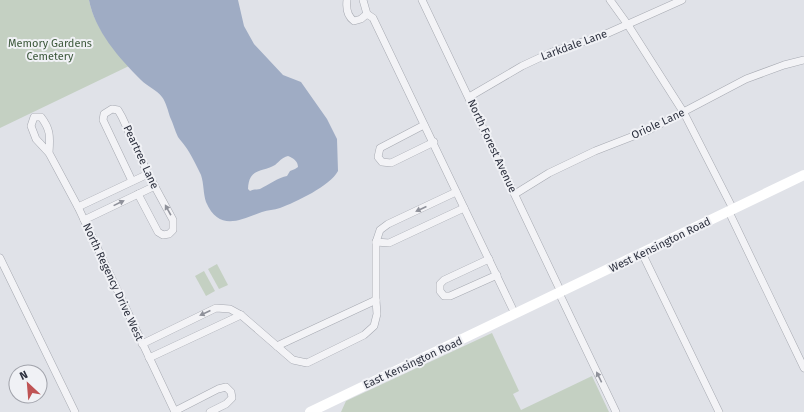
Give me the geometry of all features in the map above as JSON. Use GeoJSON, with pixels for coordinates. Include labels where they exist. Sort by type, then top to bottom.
{"type":"FeatureCollection","features":[{"type":"Feature","properties":{"kind":"main road","name":"West Kensington Road"},"geometry":{"type":"LineString","coordinates":[[515,314],[804,175]]}},
{"type":"Feature","properties":{"kind":"main road","name":"East Kensington Road"},"geometry":{"type":"LineString","coordinates":[[310,412],[515,314]]}},
{"type":"Feature","properties":{"kind":"street"},"geometry":{"type":"LineString","coordinates":[[347,0],[348,14],[351,19],[354,21],[361,19],[367,14]]}},
{"type":"Feature","properties":{"kind":"street"},"geometry":{"type":"LineString","coordinates":[[363,0],[367,14],[373,18],[424,125],[434,142],[456,192],[497,274],[515,314]]}},
{"type":"Feature","properties":{"kind":"street","name":"North Forest Avenue"},"geometry":{"type":"LineString","coordinates":[[422,0],[515,194],[616,412]]}},
{"type":"Feature","properties":{"kind":"street"},"geometry":{"type":"LineString","coordinates":[[610,0],[628,25],[684,113],[731,210],[804,368]]}},
{"type":"Feature","properties":{"kind":"street","name":"Larkdale Lane"},"geometry":{"type":"LineString","coordinates":[[469,97],[522,66],[552,52],[606,34],[682,0]]}},
{"type":"Feature","properties":{"kind":"street","name":"Oriole Lane"},"geometry":{"type":"LineString","coordinates":[[515,194],[550,173],[594,152],[649,130],[684,113],[746,79],[784,65],[804,60]]}},
{"type":"Feature","properties":{"kind":"street","name":"Peartree Lane"},"geometry":{"type":"LineString","coordinates":[[132,181],[103,120],[104,114],[112,109],[118,110],[122,116],[148,174],[173,220],[173,230],[169,234],[163,235],[158,232],[138,194]]}},
{"type":"Feature","properties":{"kind":"street","name":"North Regency Drive West"},"geometry":{"type":"LineString","coordinates":[[49,153],[50,133],[41,117],[34,117],[30,126],[36,139],[49,153],[78,207],[175,412]]}},
{"type":"Feature","properties":{"kind":"street"},"geometry":{"type":"LineString","coordinates":[[424,125],[380,148],[378,157],[382,162],[391,163],[434,142]]}},
{"type":"Feature","properties":{"kind":"street"},"geometry":{"type":"LineString","coordinates":[[78,207],[148,174]]}},
{"type":"Feature","properties":{"kind":"street"},"geometry":{"type":"LineString","coordinates":[[84,220],[155,186]]}},
{"type":"Feature","properties":{"kind":"street"},"geometry":{"type":"LineString","coordinates":[[142,344],[216,308],[230,308],[241,315],[293,360],[307,362],[364,335],[374,326],[378,314],[376,300],[376,242],[380,230],[388,224],[456,192]]}},
{"type":"Feature","properties":{"kind":"street"},"geometry":{"type":"LineString","coordinates":[[376,242],[389,243],[464,208]]}},
{"type":"Feature","properties":{"kind":"street"},"geometry":{"type":"LineString","coordinates":[[642,253],[719,412]]}},
{"type":"Feature","properties":{"kind":"street"},"geometry":{"type":"LineString","coordinates":[[0,258],[74,412]]}},
{"type":"Feature","properties":{"kind":"street"},"geometry":{"type":"LineString","coordinates":[[489,259],[444,280],[440,284],[440,291],[444,296],[450,296],[497,274]]}},
{"type":"Feature","properties":{"kind":"street"},"geometry":{"type":"LineString","coordinates":[[277,346],[376,300]]}},
{"type":"Feature","properties":{"kind":"street"},"geometry":{"type":"LineString","coordinates":[[149,358],[241,315]]}},
{"type":"Feature","properties":{"kind":"street"},"geometry":{"type":"LineString","coordinates":[[175,412],[218,389],[226,388],[231,392],[232,398],[226,404],[210,412]]}},
{"type":"Feature","properties":{"kind":"green space","name":"Memory Gardens Cemetery"},"geometry":{"type":"Polygon","coordinates":[[[0,0],[89,0],[91,10],[104,36],[129,66],[0,128],[0,0]]]}},
{"type":"Feature","properties":{"kind":"green space"},"geometry":{"type":"Polygon","coordinates":[[[217,264],[228,285],[219,289],[208,269],[217,264]]]}},
{"type":"Feature","properties":{"kind":"green space"},"geometry":{"type":"Polygon","coordinates":[[[204,271],[215,291],[206,296],[195,276],[204,271]]]}},
{"type":"Feature","properties":{"kind":"green space"},"geometry":{"type":"Polygon","coordinates":[[[492,333],[519,391],[513,394],[521,410],[592,376],[609,412],[341,412],[346,401],[492,333]]]}},
{"type":"Feature","properties":{"kind":"water"},"geometry":{"type":"Polygon","coordinates":[[[89,0],[238,0],[244,26],[254,44],[283,75],[301,82],[327,119],[337,139],[338,171],[334,177],[320,188],[303,198],[280,208],[264,211],[246,218],[231,221],[217,217],[211,211],[206,202],[201,175],[189,152],[178,137],[163,99],[124,63],[102,33],[92,11],[89,0]],[[288,156],[275,165],[254,174],[249,182],[248,189],[250,191],[260,189],[277,179],[287,176],[290,171],[298,167],[296,161],[288,156]]]}}]}
